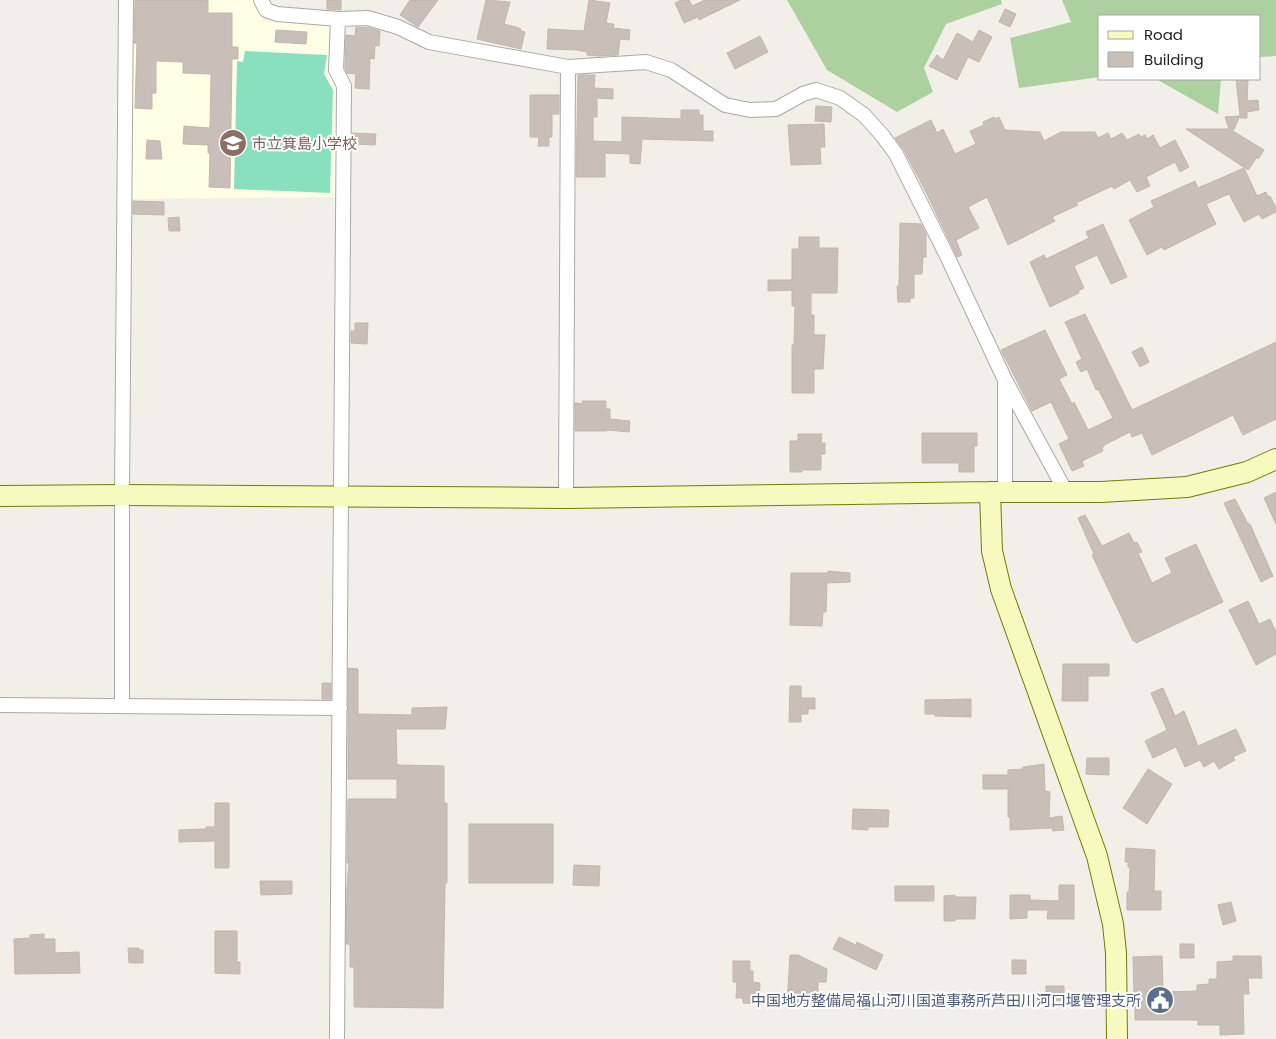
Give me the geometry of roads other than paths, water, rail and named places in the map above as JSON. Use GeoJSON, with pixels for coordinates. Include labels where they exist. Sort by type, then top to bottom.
{"type":"FeatureCollection","features":[{"type":"Feature","properties":{"kind":"street"},"geometry":{"type":"LineString","coordinates":[[122,706],[126,0]]}},
{"type":"Feature","properties":{"kind":"street"},"geometry":{"type":"LineString","coordinates":[[261,0],[266,10],[277,14],[338,19],[368,18],[398,27],[429,42],[568,67],[646,62],[671,70],[725,105],[750,110],[776,109],[803,94],[816,90],[840,98],[864,115],[896,154],[948,258],[1005,380],[1066,492]]}},
{"type":"Feature","properties":{"kind":"street"},"geometry":{"type":"LineString","coordinates":[[337,1039],[344,86],[336,70],[338,19]]}},
{"type":"Feature","properties":{"kind":"street"},"geometry":{"type":"LineString","coordinates":[[566,498],[568,67]]}},
{"type":"Feature","properties":{"kind":"street"},"geometry":{"type":"LineString","coordinates":[[1005,380],[992,550],[1001,589],[1097,856],[1113,924],[1116,953],[1117,1039]]}},
{"type":"Feature","properties":{"kind":"street"},"geometry":{"type":"LineString","coordinates":[[0,496],[566,498],[1100,492],[1187,487],[1247,472],[1276,459]]}},
{"type":"Feature","properties":{"kind":"street"},"geometry":{"type":"LineString","coordinates":[[0,705],[340,708]]}},
{"type":"Feature","properties":{"kind":"place","name":"市立箕島小学校"},"geometry":{"type":"Point","coordinates":[233,143]}},
{"type":"Feature","properties":{"kind":"place","name":"中国地方整備局福山河川国道事務所芦田川河口堰管理支所"},"geometry":{"type":"Point","coordinates":[1160,1000]}}]}
